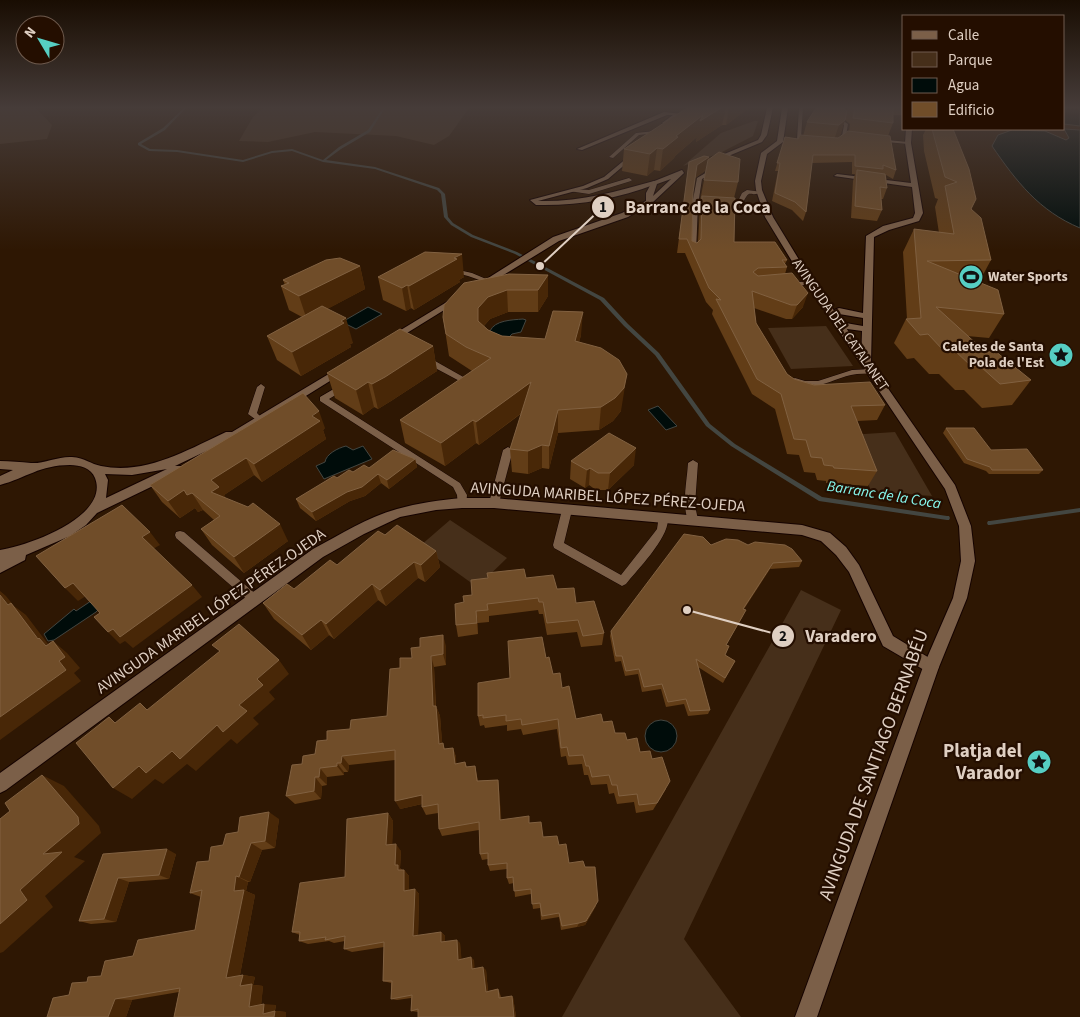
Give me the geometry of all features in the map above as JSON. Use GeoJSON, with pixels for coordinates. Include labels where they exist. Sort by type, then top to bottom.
{"type":"FeatureCollection","features":[{"type":"Feature","properties":{"kind":"street"},"geometry":{"type":"LineString","coordinates":[[632,155],[606,178],[572,191],[533,200],[536,203],[551,204],[636,190],[691,169]]}},
{"type":"Feature","properties":{"kind":"street"},"geometry":{"type":"LineString","coordinates":[[708,162],[725,155]]}},
{"type":"Feature","properties":{"kind":"street","name":"AVINGUDA DEL CATALANET"},"geometry":{"type":"LineString","coordinates":[[763,155],[758,181],[759,191],[769,217],[811,284],[951,488],[958,505]]}},
{"type":"Feature","properties":{"kind":"street"},"geometry":{"type":"LineString","coordinates":[[838,168],[837,179],[915,185],[910,155]]}},
{"type":"Feature","properties":{"kind":"street"},"geometry":{"type":"LineString","coordinates":[[380,346],[556,239],[625,215],[650,202],[682,172]]}},
{"type":"Feature","properties":{"kind":"street"},"geometry":{"type":"LineString","coordinates":[[650,202],[649,193],[654,183]]}},
{"type":"Feature","properties":{"kind":"street","name":"AVINGUDA DEL CATALANET"},"geometry":{"type":"LineString","coordinates":[[869,367],[866,316],[869,240],[873,234],[916,220],[919,213],[915,185]]}},
{"type":"Feature","properties":{"kind":"street"},"geometry":{"type":"LineString","coordinates":[[832,312],[839,311],[866,316]]}},
{"type":"Feature","properties":{"kind":"street"},"geometry":{"type":"LineString","coordinates":[[840,325],[866,329]]}},
{"type":"Feature","properties":{"kind":"street"},"geometry":{"type":"LineString","coordinates":[[92,510],[172,473],[348,365]]}},
{"type":"Feature","properties":{"kind":"street"},"geometry":{"type":"LineString","coordinates":[[0,465],[32,466],[58,461],[81,462],[96,470],[132,471],[164,466],[248,426]]}},
{"type":"Feature","properties":{"kind":"street"},"geometry":{"type":"LineString","coordinates":[[0,481],[32,466]]}},
{"type":"Feature","properties":{"kind":"street"},"geometry":{"type":"LineString","coordinates":[[0,567],[32,548],[63,534],[77,525],[92,510],[101,494],[102,480],[96,470]]}},
{"type":"Feature","properties":{"kind":"street","name":"AVINGUDA MARIBEL LÓPEZ PÉREZ-OJEDA"},"geometry":{"type":"LineString","coordinates":[[0,784],[318,553],[359,530],[398,513],[436,505],[494,503],[802,530],[824,537],[841,551],[854,569],[888,641],[931,667]]}},
{"type":"Feature","properties":{"kind":"street","name":"AVINGUDA DE SANTIAGO BERNABÉU"},"geometry":{"type":"LineString","coordinates":[[806,1017],[931,667],[960,598],[968,561],[965,526],[958,505]]}},
{"type":"Feature","properties":{"kind":"street"},"geometry":{"type":"LineString","coordinates":[[0,555],[32,548]]}},
{"type":"Feature","properties":{"kind":"lane"},"geometry":{"type":"LineString","coordinates":[[693,253],[700,178],[725,162],[717,159]]}},
{"type":"Feature","properties":{"kind":"lane"},"geometry":{"type":"LineString","coordinates":[[572,191],[589,192],[629,180]]}},
{"type":"Feature","properties":{"kind":"lane"},"geometry":{"type":"LineString","coordinates":[[714,206],[735,207],[739,205],[744,194],[759,191]]}},
{"type":"Feature","properties":{"kind":"lane"},"geometry":{"type":"LineString","coordinates":[[696,205],[705,205]]}},
{"type":"Feature","properties":{"kind":"lane"},"geometry":{"type":"LineString","coordinates":[[448,270],[470,274],[488,281]]}},
{"type":"Feature","properties":{"kind":"lane"},"geometry":{"type":"LineString","coordinates":[[782,285],[811,284]]}},
{"type":"Feature","properties":{"kind":"lane"},"geometry":{"type":"LineString","coordinates":[[413,352],[470,383]]}},
{"type":"Feature","properties":{"kind":"lane"},"geometry":{"type":"LineString","coordinates":[[783,376],[801,383],[828,382],[869,367]]}},
{"type":"Feature","properties":{"kind":"lane"},"geometry":{"type":"LineString","coordinates":[[356,379],[323,399],[457,485],[462,495],[462,503]]}},
{"type":"Feature","properties":{"kind":"lane"},"geometry":{"type":"LineString","coordinates":[[259,419],[252,414],[261,387]]}},
{"type":"Feature","properties":{"kind":"lane"},"geometry":{"type":"LineString","coordinates":[[494,503],[508,450]]}},
{"type":"Feature","properties":{"kind":"lane"},"geometry":{"type":"LineString","coordinates":[[693,463],[690,505],[693,520]]}},
{"type":"Feature","properties":{"kind":"lane"},"geometry":{"type":"LineString","coordinates":[[567,510],[558,545],[622,581],[658,536],[662,529],[663,518]]}},
{"type":"Feature","properties":{"kind":"lane"},"geometry":{"type":"LineString","coordinates":[[180,534],[254,599]]}},
{"type":"Feature","properties":{"kind":"green space"},"geometry":{"type":"Polygon","coordinates":[[[695,155],[713,155],[683,166],[695,155]]]}},
{"type":"Feature","properties":{"kind":"green space"},"geometry":{"type":"Polygon","coordinates":[[[826,326],[853,366],[791,369],[768,328],[826,326]]]}},
{"type":"Feature","properties":{"kind":"green space"},"geometry":{"type":"Polygon","coordinates":[[[895,432],[932,496],[871,491],[849,435],[895,432]]]}},
{"type":"Feature","properties":{"kind":"green space"},"geometry":{"type":"Polygon","coordinates":[[[450,520],[507,558],[477,587],[420,546],[450,520]]]}},
{"type":"Feature","properties":{"kind":"green space"},"geometry":{"type":"Polygon","coordinates":[[[801,590],[841,610],[684,939],[741,1017],[562,1017],[801,590]]]}},
{"type":"Feature","properties":{"kind":"water"},"geometry":{"type":"Polygon","coordinates":[[[999,155],[1080,155],[1080,228],[1065,221],[1040,204],[1010,171],[999,155]]]}},
{"type":"Feature","properties":{"kind":"water"},"geometry":{"type":"Polygon","coordinates":[[[368,307],[382,314],[356,329],[342,322],[368,307]]]}},
{"type":"Feature","properties":{"kind":"water"},"geometry":{"type":"Polygon","coordinates":[[[526,320],[521,332],[512,334],[508,338],[494,337],[490,331],[492,327],[500,323],[526,320]]]}},
{"type":"Feature","properties":{"kind":"water"},"geometry":{"type":"Polygon","coordinates":[[[658,406],[677,426],[666,430],[648,410],[658,406]]]}},
{"type":"Feature","properties":{"kind":"water"},"geometry":{"type":"Polygon","coordinates":[[[346,446],[353,450],[363,446],[372,459],[324,479],[316,466],[325,462],[328,456],[339,448],[346,446]]]}},
{"type":"Feature","properties":{"kind":"water"},"geometry":{"type":"Polygon","coordinates":[[[94,599],[99,609],[96,612],[54,640],[48,641],[44,634],[74,609],[76,611],[94,599]]]}},
{"type":"Feature","properties":{"kind":"water"},"geometry":{"type":"Polygon","coordinates":[[[661,720],[667,721],[672,725],[676,730],[676,742],[672,747],[667,751],[661,752],[655,751],[650,747],[646,742],[645,736],[646,730],[650,725],[655,721],[661,720]]]}},
{"type":"Feature","properties":{"kind":"building"},"geometry":{"type":"Polygon","coordinates":[[[714,155],[729,155],[740,159],[738,182],[704,180],[708,160],[714,155]]]}},
{"type":"Feature","properties":{"kind":"building"},"geometry":{"type":"Polygon","coordinates":[[[779,155],[813,155],[806,212],[795,202],[775,193],[780,163],[777,163],[779,155]]]}},
{"type":"Feature","properties":{"kind":"building"},"geometry":{"type":"Polygon","coordinates":[[[855,155],[893,155],[896,170],[883,165],[883,169],[855,166],[855,155]]]}},
{"type":"Feature","properties":{"kind":"building"},"geometry":{"type":"Polygon","coordinates":[[[939,155],[964,155],[976,199],[971,209],[981,218],[991,260],[927,261],[998,290],[1004,314],[936,307],[980,347],[988,352],[995,351],[1031,380],[1000,384],[980,366],[971,366],[953,349],[943,350],[928,334],[920,335],[906,319],[921,318],[914,229],[954,234],[945,186],[957,182],[945,177],[939,155]]]}},
{"type":"Feature","properties":{"kind":"building"},"geometry":{"type":"Polygon","coordinates":[[[704,156],[709,157],[697,165],[693,192],[692,241],[697,243],[701,239],[702,196],[735,198],[734,242],[775,242],[787,260],[782,260],[787,267],[758,268],[753,272],[758,276],[792,273],[808,293],[797,305],[791,305],[752,291],[756,323],[787,374],[794,379],[814,385],[870,382],[885,405],[851,406],[877,471],[834,468],[833,466],[824,465],[822,458],[811,457],[806,440],[794,439],[781,394],[757,379],[716,299],[721,300],[709,288],[687,239],[679,239],[689,162],[704,156]]]}},
{"type":"Feature","properties":{"kind":"building"},"geometry":{"type":"Polygon","coordinates":[[[857,170],[885,174],[887,188],[880,187],[882,210],[855,206],[857,170]]]}},
{"type":"Feature","properties":{"kind":"building"},"geometry":{"type":"Polygon","coordinates":[[[425,252],[462,254],[454,258],[457,259],[402,288],[378,277],[425,252]]]}},
{"type":"Feature","properties":{"kind":"building"},"geometry":{"type":"Polygon","coordinates":[[[340,258],[360,266],[299,296],[281,286],[289,283],[283,280],[326,260],[340,258]]]}},
{"type":"Feature","properties":{"kind":"building"},"geometry":{"type":"Polygon","coordinates":[[[509,274],[548,275],[538,290],[507,290],[488,297],[478,308],[478,321],[488,330],[502,336],[545,339],[553,311],[583,312],[575,341],[601,348],[619,360],[627,374],[624,388],[615,398],[601,407],[558,410],[549,446],[542,445],[528,451],[510,449],[531,382],[476,422],[473,420],[441,443],[400,420],[491,358],[466,347],[446,334],[443,317],[444,305],[464,283],[509,274]]]}},
{"type":"Feature","properties":{"kind":"building"},"geometry":{"type":"Polygon","coordinates":[[[322,306],[346,318],[341,321],[344,323],[292,352],[267,336],[322,306]]]}},
{"type":"Feature","properties":{"kind":"building"},"geometry":{"type":"Polygon","coordinates":[[[400,329],[433,346],[385,377],[372,384],[368,382],[356,390],[327,373],[400,329]]]}},
{"type":"Feature","properties":{"kind":"building"},"geometry":{"type":"Polygon","coordinates":[[[303,393],[319,411],[312,416],[320,421],[254,464],[246,458],[211,480],[219,487],[211,492],[248,507],[253,503],[280,524],[234,557],[201,529],[220,516],[192,493],[187,495],[184,490],[168,501],[150,485],[303,393]]]}},
{"type":"Feature","properties":{"kind":"building"},"geometry":{"type":"Polygon","coordinates":[[[946,428],[974,428],[991,450],[1027,449],[1043,470],[992,470],[990,467],[967,459],[946,428]]]}},
{"type":"Feature","properties":{"kind":"building"},"geometry":{"type":"Polygon","coordinates":[[[609,433],[636,448],[610,473],[598,473],[590,468],[587,470],[571,461],[609,433]]]}},
{"type":"Feature","properties":{"kind":"building"},"geometry":{"type":"Polygon","coordinates":[[[393,450],[415,459],[387,480],[378,474],[362,487],[347,492],[312,512],[296,499],[334,476],[337,478],[349,470],[353,472],[364,465],[369,468],[393,450]]]}},
{"type":"Feature","properties":{"kind":"building"},"geometry":{"type":"Polygon","coordinates":[[[122,505],[150,532],[142,537],[192,585],[120,637],[113,629],[108,632],[94,617],[100,613],[73,583],[65,588],[36,556],[122,505]]]}},
{"type":"Feature","properties":{"kind":"building"},"geometry":{"type":"Polygon","coordinates":[[[397,525],[436,551],[421,565],[414,562],[380,590],[372,584],[326,624],[321,620],[302,635],[263,603],[287,584],[294,589],[330,560],[337,565],[378,531],[385,535],[397,525]]]}},
{"type":"Feature","properties":{"kind":"building"},"geometry":{"type":"Polygon","coordinates":[[[684,534],[703,537],[711,545],[726,539],[738,540],[748,545],[755,542],[785,545],[792,549],[802,561],[773,563],[743,609],[746,610],[726,645],[729,646],[725,655],[735,661],[725,678],[696,659],[710,710],[690,711],[686,699],[668,702],[662,684],[644,687],[639,669],[626,671],[622,656],[616,656],[611,631],[684,534]]]}},
{"type":"Feature","properties":{"kind":"building"},"geometry":{"type":"Polygon","coordinates":[[[524,569],[526,578],[553,575],[557,589],[574,588],[576,603],[594,601],[604,633],[583,636],[578,620],[547,623],[543,602],[539,602],[538,598],[487,604],[488,610],[476,611],[477,623],[456,625],[455,604],[464,602],[463,596],[472,595],[471,580],[488,578],[487,573],[524,569]]]}},
{"type":"Feature","properties":{"kind":"building"},"geometry":{"type":"Polygon","coordinates":[[[0,595],[8,605],[11,603],[38,639],[46,646],[53,641],[65,657],[59,661],[66,670],[0,717],[0,595]]]}},
{"type":"Feature","properties":{"kind":"building"},"geometry":{"type":"Polygon","coordinates":[[[239,624],[279,660],[257,679],[263,685],[239,705],[247,711],[223,732],[217,725],[180,759],[172,751],[146,773],[139,766],[113,788],[76,743],[109,717],[115,723],[140,703],[147,710],[220,651],[212,645],[239,624]]]}},
{"type":"Feature","properties":{"kind":"building"},"geometry":{"type":"Polygon","coordinates":[[[443,635],[443,654],[431,656],[433,706],[436,706],[439,744],[443,743],[444,749],[453,748],[455,764],[465,762],[466,767],[475,766],[477,781],[498,780],[500,820],[529,816],[529,823],[541,822],[543,837],[557,836],[559,845],[566,844],[569,863],[583,861],[585,867],[595,867],[598,901],[586,921],[562,926],[559,913],[542,916],[540,903],[532,904],[531,889],[514,891],[513,877],[507,878],[507,863],[488,865],[488,853],[480,854],[479,822],[439,829],[438,804],[422,807],[422,795],[395,801],[395,750],[342,756],[341,763],[337,763],[337,766],[320,768],[319,777],[315,777],[314,791],[286,796],[292,765],[302,764],[303,756],[315,754],[317,741],[327,740],[327,731],[350,729],[351,720],[387,716],[390,669],[400,668],[400,658],[412,658],[411,648],[420,647],[420,638],[443,635]]]}},
{"type":"Feature","properties":{"kind":"building"},"geometry":{"type":"Polygon","coordinates":[[[542,637],[546,658],[549,657],[553,674],[560,673],[562,688],[569,686],[576,719],[601,714],[603,722],[612,721],[615,733],[625,733],[627,740],[637,738],[640,752],[650,751],[652,759],[662,757],[670,781],[657,803],[639,805],[637,794],[619,796],[617,785],[612,785],[609,775],[592,777],[583,755],[569,756],[567,747],[561,748],[558,719],[522,725],[521,719],[506,721],[506,715],[483,718],[483,715],[478,716],[478,683],[510,678],[508,641],[542,637]]]}},
{"type":"Feature","properties":{"kind":"building"},"geometry":{"type":"Polygon","coordinates":[[[42,775],[78,817],[79,824],[43,854],[62,852],[20,890],[27,900],[0,924],[0,819],[10,811],[5,803],[42,775]]]}},
{"type":"Feature","properties":{"kind":"building"},"geometry":{"type":"Polygon","coordinates":[[[269,812],[265,841],[251,843],[239,877],[236,876],[234,891],[244,890],[226,978],[243,975],[240,986],[252,984],[249,1007],[264,1004],[263,1014],[275,1011],[274,1017],[174,1017],[180,988],[115,999],[108,1017],[47,1017],[53,998],[69,995],[72,983],[87,982],[88,977],[101,976],[105,961],[133,956],[138,940],[195,930],[202,890],[190,893],[197,862],[209,861],[211,847],[223,845],[226,834],[238,832],[240,817],[269,812]]]}},
{"type":"Feature","properties":{"kind":"building"},"geometry":{"type":"Polygon","coordinates":[[[388,813],[386,845],[396,844],[395,865],[398,865],[398,870],[404,870],[404,891],[415,889],[413,936],[441,932],[441,942],[457,940],[458,960],[471,957],[472,969],[483,967],[486,992],[498,989],[499,998],[512,996],[514,1017],[418,1017],[418,1009],[411,1011],[412,995],[391,999],[392,981],[383,981],[384,942],[344,949],[345,936],[325,940],[326,937],[299,941],[300,932],[292,932],[300,883],[345,877],[347,819],[388,813]]]}},
{"type":"Feature","properties":{"kind":"building"},"geometry":{"type":"Polygon","coordinates":[[[167,849],[159,875],[118,878],[104,919],[79,921],[103,854],[167,849]]]}},
{"type":"Feature","properties":{"kind":"waterway","name":"Barranc de la Coca"},"geometry":{"type":"LineString","coordinates":[[206,155],[243,161],[261,155]]}},
{"type":"Feature","properties":{"kind":"waterway","name":"Barranc de la Coca"},"geometry":{"type":"LineString","coordinates":[[307,155],[323,161]]}},
{"type":"Feature","properties":{"kind":"waterway"},"geometry":{"type":"LineString","coordinates":[[323,161],[330,155]]}},
{"type":"Feature","properties":{"kind":"waterway","name":"Barranc de la Coca"},"geometry":{"type":"LineString","coordinates":[[323,161],[375,168],[438,189],[443,194],[446,217],[452,224],[472,236],[516,253],[602,299],[657,354],[708,425],[733,445],[821,499],[947,518]]}},
{"type":"Feature","properties":{"kind":"waterway","name":"Barranc de la Coca"},"geometry":{"type":"LineString","coordinates":[[990,523],[1080,510]]}},
{"type":"Feature","properties":{"kind":"place","name":"Barranc de la Coca"},"geometry":{"type":"Point","coordinates":[540,266]}},
{"type":"Feature","properties":{"kind":"place","name":"Water Sports"},"geometry":{"type":"Point","coordinates":[971,277]}},
{"type":"Feature","properties":{"kind":"place","name":"Caletes de Santa Pola de l'Est"},"geometry":{"type":"Point","coordinates":[1061,355]}},
{"type":"Feature","properties":{"kind":"place","name":"Varadero"},"geometry":{"type":"Point","coordinates":[687,610]}},
{"type":"Feature","properties":{"kind":"place","name":"Platja del Varador"},"geometry":{"type":"Point","coordinates":[1039,762]}}]}
